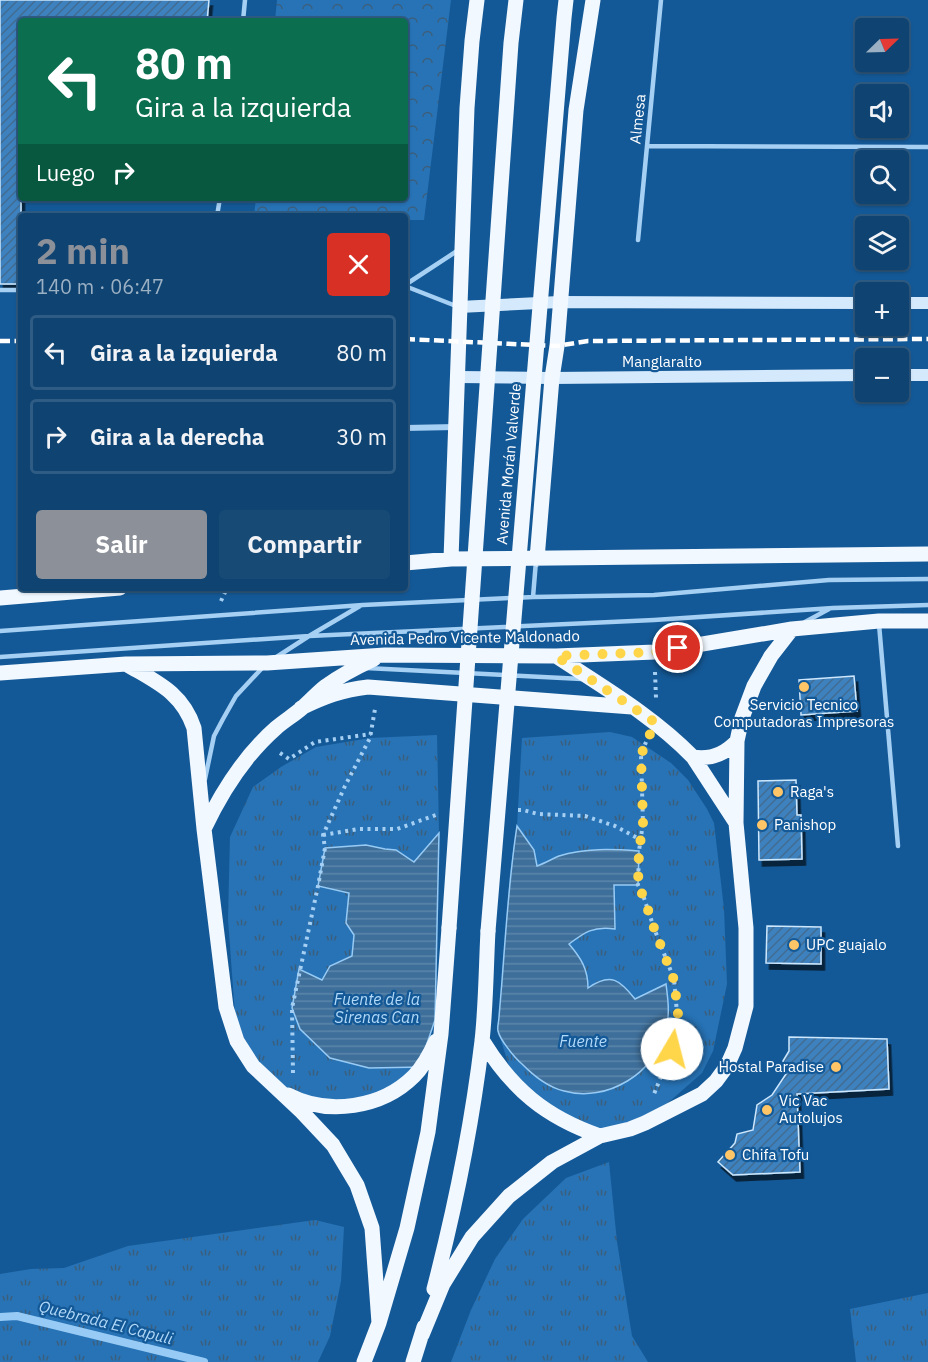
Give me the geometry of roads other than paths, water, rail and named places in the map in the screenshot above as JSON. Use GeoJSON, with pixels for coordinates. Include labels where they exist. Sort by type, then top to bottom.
{"type":"FeatureCollection","features":[{"type":"Feature","properties":{"kind":"main road"},"geometry":{"type":"LineString","coordinates":[[451,559],[467,108],[477,0]]}},
{"type":"Feature","properties":{"kind":"main road","name":"Avenida Morán Valverde"},"geometry":{"type":"LineString","coordinates":[[364,1362],[379,1323],[407,1228],[426,1142],[441,1034],[509,67],[516,0]]}},
{"type":"Feature","properties":{"kind":"main road","name":"Avenida Morán Valverde"},"geometry":{"type":"LineString","coordinates":[[422,1335],[448,1238],[468,1139],[482,1040],[488,931],[566,0]]}},
{"type":"Feature","properties":{"kind":"main road"},"geometry":{"type":"LineString","coordinates":[[537,559],[576,110],[592,0]]}},
{"type":"Feature","properties":{"kind":"main road"},"geometry":{"type":"LineString","coordinates":[[459,307],[559,302],[855,303]]}},
{"type":"Feature","properties":{"kind":"main road"},"geometry":{"type":"LineString","coordinates":[[909,303],[928,303]]}},
{"type":"Feature","properties":{"kind":"main road","name":"Manglaralto"},"geometry":{"type":"LineString","coordinates":[[458,376],[552,378],[855,375]]}},
{"type":"Feature","properties":{"kind":"main road"},"geometry":{"type":"LineString","coordinates":[[909,375],[928,375]]}},
{"type":"Feature","properties":{"kind":"main road"},"geometry":{"type":"LineString","coordinates":[[408,563],[451,559],[928,554]]}},
{"type":"Feature","properties":{"kind":"main road"},"geometry":{"type":"LineString","coordinates":[[0,598],[84,591]]}},
{"type":"Feature","properties":{"kind":"main road","name":"Avenida Pedro Vicente Maldonado"},"geometry":{"type":"LineString","coordinates":[[0,673],[126,664],[267,663],[386,655],[556,656],[655,652],[792,629],[879,621],[928,621]]}},
{"type":"Feature","properties":{"kind":"main road"},"geometry":{"type":"LineString","coordinates":[[413,1362],[443,1284],[472,1237],[509,1196],[552,1162],[600,1136],[645,1123],[702,1094],[727,1066],[735,1048],[746,1006],[746,928],[736,823],[737,741],[742,718],[754,686],[771,656],[792,629]]}},
{"type":"Feature","properties":{"kind":"main road"},"geometry":{"type":"LineString","coordinates":[[204,829],[235,775],[254,750],[276,728],[326,686],[354,668],[386,655]]}},
{"type":"Feature","properties":{"kind":"main road"},"geometry":{"type":"LineString","coordinates":[[556,656],[656,723],[693,757],[736,823]]}},
{"type":"Feature","properties":{"kind":"main road"},"geometry":{"type":"LineString","coordinates":[[126,664],[168,689],[181,702],[190,716],[194,728],[226,1007],[237,1041],[253,1066],[333,1145],[357,1185],[372,1228],[379,1323]]}},
{"type":"Feature","properties":{"kind":"main road"},"geometry":{"type":"LineString","coordinates":[[301,708],[333,693],[354,688],[632,707]]}},
{"type":"Feature","properties":{"kind":"main road"},"geometry":{"type":"LineString","coordinates":[[693,757],[717,755],[737,741]]}},
{"type":"Feature","properties":{"kind":"main road"},"geometry":{"type":"LineString","coordinates":[[279,1090],[311,1104],[333,1107],[357,1105],[381,1098],[404,1085],[423,1067],[441,1034]]}},
{"type":"Feature","properties":{"kind":"main road"},"geometry":{"type":"LineString","coordinates":[[482,1040],[496,1062],[532,1100],[556,1117],[600,1136]]}},
{"type":"Feature","properties":{"kind":"street"},"geometry":{"type":"LineString","coordinates":[[408,428],[456,427]]}},
{"type":"Feature","properties":{"kind":"lane"},"geometry":{"type":"LineString","coordinates":[[243,18],[245,0]]}},
{"type":"Feature","properties":{"kind":"lane","name":"Almesa"},"geometry":{"type":"LineString","coordinates":[[638,240],[661,0]]}},
{"type":"Feature","properties":{"kind":"lane"},"geometry":{"type":"LineString","coordinates":[[647,146],[928,147]]}},
{"type":"Feature","properties":{"kind":"lane"},"geometry":{"type":"LineString","coordinates":[[408,284],[462,248]]}},
{"type":"Feature","properties":{"kind":"lane"},"geometry":{"type":"LineString","coordinates":[[408,287],[459,307]]}},
{"type":"Feature","properties":{"kind":"lane"},"geometry":{"type":"LineString","coordinates":[[0,290],[18,290]]}},
{"type":"Feature","properties":{"kind":"lane"},"geometry":{"type":"LineString","coordinates":[[533,597],[537,559]]}},
{"type":"Feature","properties":{"kind":"lane"},"geometry":{"type":"LineString","coordinates":[[0,631],[363,605],[533,597],[654,595],[829,580],[928,579]]}},
{"type":"Feature","properties":{"kind":"lane"},"geometry":{"type":"LineString","coordinates":[[204,829],[205,781],[214,736],[236,696],[267,663],[363,605]]}},
{"type":"Feature","properties":{"kind":"lane"},"geometry":{"type":"LineString","coordinates":[[0,657],[309,636],[928,605]]}},
{"type":"Feature","properties":{"kind":"lane"},"geometry":{"type":"LineString","coordinates":[[792,629],[833,608]]}},
{"type":"Feature","properties":{"kind":"lane"},"geometry":{"type":"LineString","coordinates":[[879,621],[898,846]]}},
{"type":"Feature","properties":{"kind":"lane"},"geometry":{"type":"LineString","coordinates":[[354,668],[591,679]]}},
{"type":"Feature","properties":{"kind":"water","name":"Fuente"},"geometry":{"type":"Polygon","coordinates":[[[517,826],[534,850],[537,866],[559,856],[588,850],[639,851],[638,885],[614,885],[615,929],[601,928],[590,931],[569,944],[583,964],[588,988],[603,980],[614,980],[625,987],[635,999],[666,984],[668,1018],[661,1045],[641,1071],[613,1088],[597,1093],[580,1094],[552,1087],[536,1077],[519,1061],[499,1035],[508,903],[517,826]]]}},
{"type":"Feature","properties":{"kind":"water","name":"Fuente de la Sirenas Can"},"geometry":{"type":"Polygon","coordinates":[[[439,833],[435,1020],[423,1055],[423,1067],[369,1068],[330,1058],[300,1029],[292,1008],[299,969],[322,980],[330,966],[352,956],[354,935],[346,923],[349,893],[318,886],[325,848],[366,845],[396,850],[414,862],[439,833]]]}},
{"type":"Feature","properties":{"kind":"waterway","name":"Quebrada El Capuli"},"geometry":{"type":"LineString","coordinates":[[0,1317],[17,1316],[204,1362]]}},
{"type":"Feature","properties":{"kind":"railway"},"geometry":{"type":"LineString","coordinates":[[408,339],[557,346],[588,341],[928,339]]}},
{"type":"Feature","properties":{"kind":"railway"},"geometry":{"type":"LineString","coordinates":[[0,341],[18,341]]}},
{"type":"Feature","properties":{"kind":"place","name":"Servicio Tecnico Computadoras Impresoras"},"geometry":{"type":"Point","coordinates":[804,687]}},
{"type":"Feature","properties":{"kind":"place","name":"Raga's"},"geometry":{"type":"Point","coordinates":[778,792]}},
{"type":"Feature","properties":{"kind":"place","name":"Panishop"},"geometry":{"type":"Point","coordinates":[762,825]}},
{"type":"Feature","properties":{"kind":"place","name":"UPC guajalo"},"geometry":{"type":"Point","coordinates":[794,945]}},
{"type":"Feature","properties":{"kind":"place","name":"Hostal Paradise"},"geometry":{"type":"Point","coordinates":[836,1067]}},
{"type":"Feature","properties":{"kind":"place","name":"Vic Vac Autolujos"},"geometry":{"type":"Point","coordinates":[767,1110]}},
{"type":"Feature","properties":{"kind":"place","name":"Chifa Tofu"},"geometry":{"type":"Point","coordinates":[730,1155]}}]}
